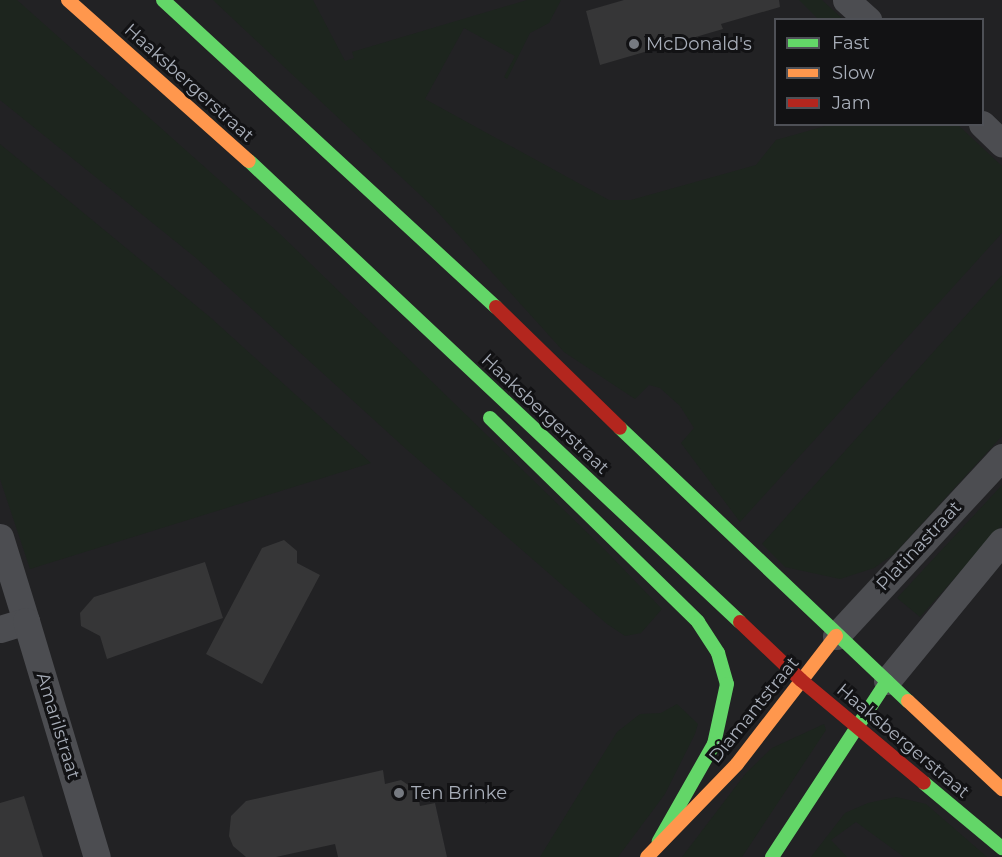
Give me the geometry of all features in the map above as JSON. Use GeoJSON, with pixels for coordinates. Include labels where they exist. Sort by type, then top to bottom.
{"type":"FeatureCollection","features":[{"type":"Feature","properties":{"kind":"main road","name":"Haaksbergerstraat"},"geometry":{"type":"LineString","coordinates":[[68,0],[337,242],[801,680],[1002,848]]}},
{"type":"Feature","properties":{"kind":"main road","name":"Haaksbergerstraat"},"geometry":{"type":"LineString","coordinates":[[163,0],[380,197],[836,636],[1002,789]]}},
{"type":"Feature","properties":{"kind":"main road"},"geometry":{"type":"LineString","coordinates":[[437,337],[462,383]]}},
{"type":"Feature","properties":{"kind":"main road"},"geometry":{"type":"LineString","coordinates":[[481,409],[698,622],[718,653],[727,684],[714,744],[659,841]]}},
{"type":"Feature","properties":{"kind":"main road","name":"Diamantstraat"},"geometry":{"type":"LineString","coordinates":[[647,857],[659,841],[737,764],[836,636]]}},
{"type":"Feature","properties":{"kind":"main road"},"geometry":{"type":"LineString","coordinates":[[772,857],[887,681]]}},
{"type":"Feature","properties":{"kind":"street"},"geometry":{"type":"LineString","coordinates":[[846,0],[866,18]]}},
{"type":"Feature","properties":{"kind":"street"},"geometry":{"type":"LineString","coordinates":[[984,126],[1002,143]]}},
{"type":"Feature","properties":{"kind":"street","name":"Platinastraat"},"geometry":{"type":"LineString","coordinates":[[836,636],[1002,457]]}},
{"type":"Feature","properties":{"kind":"street","name":"Amarilstraat"},"geometry":{"type":"LineString","coordinates":[[0,537],[97,857]]}},
{"type":"Feature","properties":{"kind":"street"},"geometry":{"type":"LineString","coordinates":[[887,681],[1002,541]]}},
{"type":"Feature","properties":{"kind":"street"},"geometry":{"type":"LineString","coordinates":[[0,629],[26,621]]}},
{"type":"Feature","properties":{"kind":"shaded area"},"geometry":{"type":"Polygon","coordinates":[[[0,0],[1002,0],[1002,857],[0,857],[0,0]]]}},
{"type":"Feature","properties":{"kind":"shaded area"},"geometry":{"type":"Polygon","coordinates":[[[0,0],[17,0],[280,234],[604,549],[662,609],[641,633],[625,636],[607,624],[405,448],[196,258],[0,100],[0,0]]]}},
{"type":"Feature","properties":{"kind":"shaded area"},"geometry":{"type":"Polygon","coordinates":[[[213,0],[313,0],[345,61],[354,58],[352,52],[527,0],[561,0],[549,23],[530,33],[507,79],[504,77],[515,56],[464,28],[425,99],[609,200],[631,200],[756,165],[776,140],[825,126],[959,126],[1002,166],[1002,233],[740,522],[681,443],[694,428],[680,406],[660,388],[649,385],[635,399],[564,352],[434,208],[213,0]]]}},
{"type":"Feature","properties":{"kind":"shaded area"},"geometry":{"type":"Polygon","coordinates":[[[799,0],[822,0],[842,18],[817,18],[799,0]]]}},
{"type":"Feature","properties":{"kind":"shaded area"},"geometry":{"type":"Polygon","coordinates":[[[0,144],[211,318],[371,463],[30,569],[0,479],[0,144]]]}},
{"type":"Feature","properties":{"kind":"shaded area"},"geometry":{"type":"Polygon","coordinates":[[[1002,275],[1002,436],[894,554],[874,568],[840,579],[785,567],[762,544],[1002,275]]]}},
{"type":"Feature","properties":{"kind":"shaded area"},"geometry":{"type":"Polygon","coordinates":[[[1002,485],[1002,525],[920,617],[897,598],[1002,485]]]}},
{"type":"Feature","properties":{"kind":"shaded area"},"geometry":{"type":"Polygon","coordinates":[[[677,704],[698,724],[695,734],[665,794],[618,857],[540,857],[617,732],[640,714],[661,713],[677,704]]]}},
{"type":"Feature","properties":{"kind":"shaded area"},"geometry":{"type":"Polygon","coordinates":[[[824,724],[826,730],[742,857],[682,857],[746,773],[772,748],[824,724]]]}},
{"type":"Feature","properties":{"kind":"shaded area"},"geometry":{"type":"Polygon","coordinates":[[[896,797],[926,804],[987,857],[904,857],[856,822],[831,840],[847,857],[811,857],[845,813],[868,803],[896,797]]]}},
{"type":"Feature","properties":{"kind":"building","name":"McDonald's"},"geometry":{"type":"Polygon","coordinates":[[[624,0],[779,0],[780,7],[721,24],[723,29],[600,65],[586,11],[624,0]]]}},
{"type":"Feature","properties":{"kind":"building"},"geometry":{"type":"Polygon","coordinates":[[[284,540],[297,551],[297,563],[320,575],[262,684],[206,654],[262,548],[284,540]]]}},
{"type":"Feature","properties":{"kind":"building"},"geometry":{"type":"Polygon","coordinates":[[[205,562],[223,618],[107,659],[100,636],[81,626],[80,613],[94,597],[205,562]]]}},
{"type":"Feature","properties":{"kind":"building"},"geometry":{"type":"Polygon","coordinates":[[[383,770],[385,784],[401,780],[417,791],[420,806],[435,803],[447,857],[338,857],[335,844],[276,857],[246,857],[233,846],[229,836],[231,816],[246,801],[383,770]]]}},
{"type":"Feature","properties":{"kind":"building"},"geometry":{"type":"Polygon","coordinates":[[[24,796],[43,857],[0,857],[0,803],[24,796]]]}},
{"type":"Feature","properties":{"kind":"traffic: fast"},"geometry":{"type":"LineString","coordinates":[[163,0],[496,307]]}},
{"type":"Feature","properties":{"kind":"traffic: fast"},"geometry":{"type":"LineString","coordinates":[[249,161],[740,622]]}},
{"type":"Feature","properties":{"kind":"traffic: fast"},"geometry":{"type":"LineString","coordinates":[[490,418],[698,622],[718,653],[727,684],[714,744],[659,841]]}},
{"type":"Feature","properties":{"kind":"traffic: fast"},"geometry":{"type":"LineString","coordinates":[[620,428],[908,701]]}},
{"type":"Feature","properties":{"kind":"traffic: fast"},"geometry":{"type":"LineString","coordinates":[[772,857],[887,681]]}},
{"type":"Feature","properties":{"kind":"traffic: fast"},"geometry":{"type":"LineString","coordinates":[[924,783],[1002,848]]}},
{"type":"Feature","properties":{"kind":"traffic: slow"},"geometry":{"type":"LineString","coordinates":[[68,0],[249,161]]}},
{"type":"Feature","properties":{"kind":"traffic: slow"},"geometry":{"type":"LineString","coordinates":[[647,857],[737,764],[836,636]]}},
{"type":"Feature","properties":{"kind":"traffic: slow"},"geometry":{"type":"LineString","coordinates":[[908,701],[1002,789]]}},
{"type":"Feature","properties":{"kind":"traffic: jam"},"geometry":{"type":"LineString","coordinates":[[496,307],[620,428]]}},
{"type":"Feature","properties":{"kind":"traffic: jam"},"geometry":{"type":"LineString","coordinates":[[740,622],[801,680],[924,783]]}},
{"type":"Feature","properties":{"kind":"place","name":"McDonald's"},"geometry":{"type":"Point","coordinates":[634,44]}},
{"type":"Feature","properties":{"kind":"place","name":"Ten Brinke"},"geometry":{"type":"Point","coordinates":[399,793]}}]}
